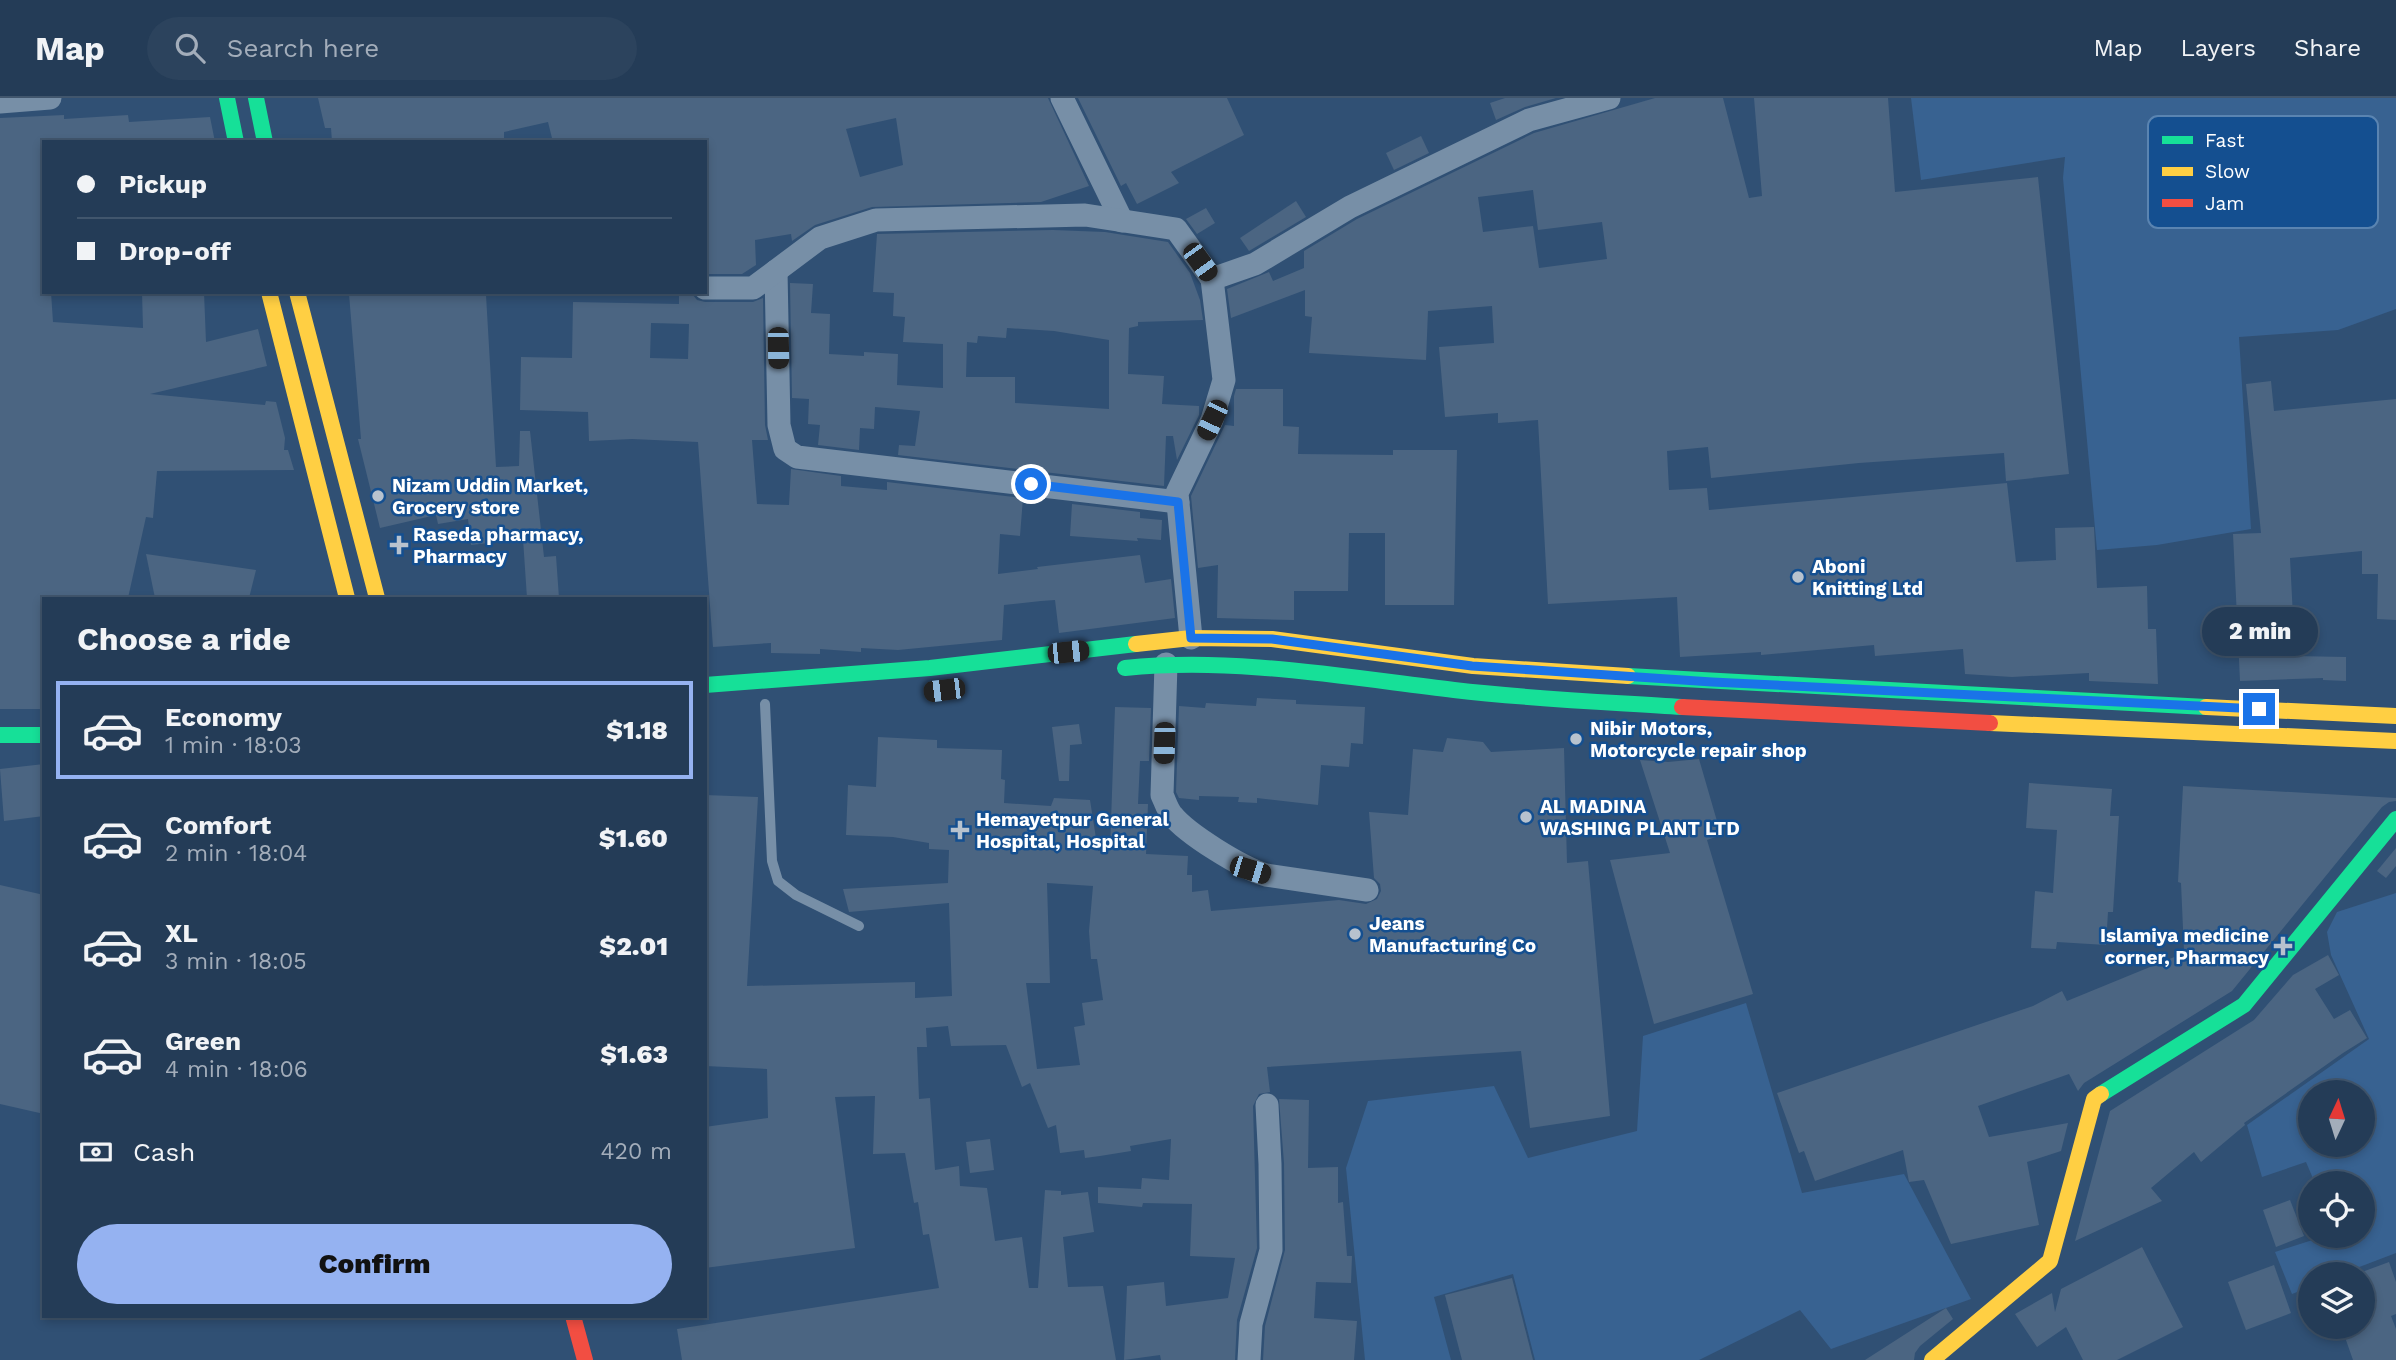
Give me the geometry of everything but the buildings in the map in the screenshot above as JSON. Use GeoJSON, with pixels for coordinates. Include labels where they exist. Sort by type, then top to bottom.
{"type":"FeatureCollection","features":[{"type":"Feature","properties":{"kind":"main road"},"geometry":{"type":"LineString","coordinates":[[227,98],[236,140]]}},
{"type":"Feature","properties":{"kind":"main road"},"geometry":{"type":"LineString","coordinates":[[256,98],[265,140]]}},
{"type":"Feature","properties":{"kind":"main road"},"geometry":{"type":"LineString","coordinates":[[270,294],[347,597]]}},
{"type":"Feature","properties":{"kind":"main road"},"geometry":{"type":"LineString","coordinates":[[298,294],[377,597]]}},
{"type":"Feature","properties":{"kind":"main road"},"geometry":{"type":"LineString","coordinates":[[707,685],[930,668],[1191,638],[1272,639],[1472,666],[1712,682],[2396,716]]}},
{"type":"Feature","properties":{"kind":"main road"},"geometry":{"type":"LineString","coordinates":[[1115,669],[1166,664],[1241,665],[1520,698],[2186,733],[2396,741]]}},
{"type":"Feature","properties":{"kind":"main road"},"geometry":{"type":"LineString","coordinates":[[1520,698],[1522,669]]}},
{"type":"Feature","properties":{"kind":"main road"},"geometry":{"type":"LineString","coordinates":[[0,735],[42,735]]}},
{"type":"Feature","properties":{"kind":"main road"},"geometry":{"type":"LineString","coordinates":[[1932,1360],[1980,1323],[2050,1261],[2094,1099],[2244,1005],[2396,819]]}},
{"type":"Feature","properties":{"kind":"main road"},"geometry":{"type":"LineString","coordinates":[[574,1318],[585,1360]]}},
{"type":"Feature","properties":{"kind":"street"},"geometry":{"type":"LineString","coordinates":[[0,102],[50,98]]}},
{"type":"Feature","properties":{"kind":"street"},"geometry":{"type":"LineString","coordinates":[[1062,98],[1122,220]]}},
{"type":"Feature","properties":{"kind":"street"},"geometry":{"type":"LineString","coordinates":[[1212,279],[1255,264],[1350,207],[1529,120],[1609,98]]}},
{"type":"Feature","properties":{"kind":"street"},"geometry":{"type":"LineString","coordinates":[[707,288],[753,288],[820,238],[876,220],[1085,215],[1176,229],[1212,279],[1224,380],[1212,420],[1177,493],[1191,638]]}},
{"type":"Feature","properties":{"kind":"street"},"geometry":{"type":"LineString","coordinates":[[776,271],[779,425],[785,449],[797,457],[1178,502]]}},
{"type":"Feature","properties":{"kind":"street"},"geometry":{"type":"LineString","coordinates":[[1166,664],[1162,794],[1169,812],[1181,825],[1250,870],[1266,875],[1367,890]]}},
{"type":"Feature","properties":{"kind":"street"},"geometry":{"type":"LineString","coordinates":[[1249,1360],[1251,1324],[1271,1250],[1266,1105]]}},
{"type":"Feature","properties":{"kind":"lane"},"geometry":{"type":"LineString","coordinates":[[766,704],[772,861],[778,881],[796,895],[859,926]]}},
{"type":"Feature","properties":{"kind":"water"},"geometry":{"type":"Polygon","coordinates":[[[1911,98],[2396,98],[2396,309],[2338,330],[2239,337],[2251,529],[2157,545],[2097,550],[2063,178],[2065,157],[1921,180],[1911,98]]]}},
{"type":"Feature","properties":{"kind":"water"},"geometry":{"type":"Polygon","coordinates":[[[2396,893],[2396,1253],[2372,1262],[2298,1262],[2298,1292],[2292,1294],[2275,1252],[2298,1245],[2298,1248],[2375,1248],[2375,1171],[2310,1171],[2306,1162],[2262,1177],[2247,1125],[2298,1089],[2298,1157],[2375,1157],[2375,1080],[2311,1080],[2369,1039],[2331,955],[2327,932],[2337,912],[2396,893]]]}},
{"type":"Feature","properties":{"kind":"water"},"geometry":{"type":"Polygon","coordinates":[[[1746,1003],[1802,1193],[1904,1174],[1971,1299],[1831,1349],[1800,1310],[1699,1360],[1535,1360],[1513,1274],[1434,1297],[1451,1360],[1365,1360],[1346,1168],[1368,1101],[1494,1086],[1528,1158],[1637,1131],[1643,1036],[1746,1003]]]}},
{"type":"Feature","properties":{"kind":"traffic: fast"},"geometry":{"type":"LineString","coordinates":[[227,98],[236,140]]}},
{"type":"Feature","properties":{"kind":"traffic: fast"},"geometry":{"type":"LineString","coordinates":[[256,98],[265,140]]}},
{"type":"Feature","properties":{"kind":"traffic: fast"},"geometry":{"type":"LineString","coordinates":[[707,685],[930,668],[1136,644]]}},
{"type":"Feature","properties":{"kind":"traffic: fast"},"geometry":{"type":"LineString","coordinates":[[1125,668],[1166,665],[1248,667],[1331,674],[1482,693],[1682,707]]}},
{"type":"Feature","properties":{"kind":"traffic: fast"},"geometry":{"type":"LineString","coordinates":[[1628,676],[2206,707]]}},
{"type":"Feature","properties":{"kind":"traffic: fast"},"geometry":{"type":"LineString","coordinates":[[0,735],[42,735]]}},
{"type":"Feature","properties":{"kind":"traffic: fast"},"geometry":{"type":"LineString","coordinates":[[2101,1094],[2244,1005],[2396,819]]}},
{"type":"Feature","properties":{"kind":"traffic: slow"},"geometry":{"type":"LineString","coordinates":[[270,294],[347,597]]}},
{"type":"Feature","properties":{"kind":"traffic: slow"},"geometry":{"type":"LineString","coordinates":[[298,294],[377,597]]}},
{"type":"Feature","properties":{"kind":"traffic: slow"},"geometry":{"type":"LineString","coordinates":[[1136,644],[1191,638],[1272,639],[1473,666],[1628,676]]}},
{"type":"Feature","properties":{"kind":"traffic: slow"},"geometry":{"type":"LineString","coordinates":[[2206,707],[2396,716]]}},
{"type":"Feature","properties":{"kind":"traffic: slow"},"geometry":{"type":"LineString","coordinates":[[1990,723],[2396,741]]}},
{"type":"Feature","properties":{"kind":"traffic: slow"},"geometry":{"type":"LineString","coordinates":[[1932,1360],[2050,1261],[2094,1099],[2101,1094]]}},
{"type":"Feature","properties":{"kind":"traffic: jam"},"geometry":{"type":"LineString","coordinates":[[1682,707],[1990,723]]}},
{"type":"Feature","properties":{"kind":"traffic: jam"},"geometry":{"type":"LineString","coordinates":[[574,1318],[585,1360]]}},
{"type":"Feature","properties":{"kind":"place","name":"Nizam Uddin Market, Grocery store"},"geometry":{"type":"Point","coordinates":[378,496]}},
{"type":"Feature","properties":{"kind":"place","name":"Raseda pharmacy, Pharmacy"},"geometry":{"type":"Point","coordinates":[399,545]}},
{"type":"Feature","properties":{"kind":"place","name":"Aboni Knitting Ltd"},"geometry":{"type":"Point","coordinates":[1798,577]}},
{"type":"Feature","properties":{"kind":"place","name":"Nibir Motors, Motorcycle repair shop"},"geometry":{"type":"Point","coordinates":[1576,739]}},
{"type":"Feature","properties":{"kind":"place","name":"AL MADINA WASHING PLANT LTD"},"geometry":{"type":"Point","coordinates":[1526,817]}},
{"type":"Feature","properties":{"kind":"place","name":"Hemayetpur General Hospital, Hospital"},"geometry":{"type":"Point","coordinates":[960,830]}},
{"type":"Feature","properties":{"kind":"place","name":"Jeans Manufacturing Co"},"geometry":{"type":"Point","coordinates":[1355,934]}},
{"type":"Feature","properties":{"kind":"place","name":"Islamiya medicine corner, Pharmacy"},"geometry":{"type":"Point","coordinates":[2283,946]}},
{"type":"Feature","properties":{"kind":"route"},"geometry":{"type":"LineString","coordinates":[[1031,484],[1178,502],[1191,638],[1272,639],[1472,666],[1712,682],[2259,709]]}}]}
